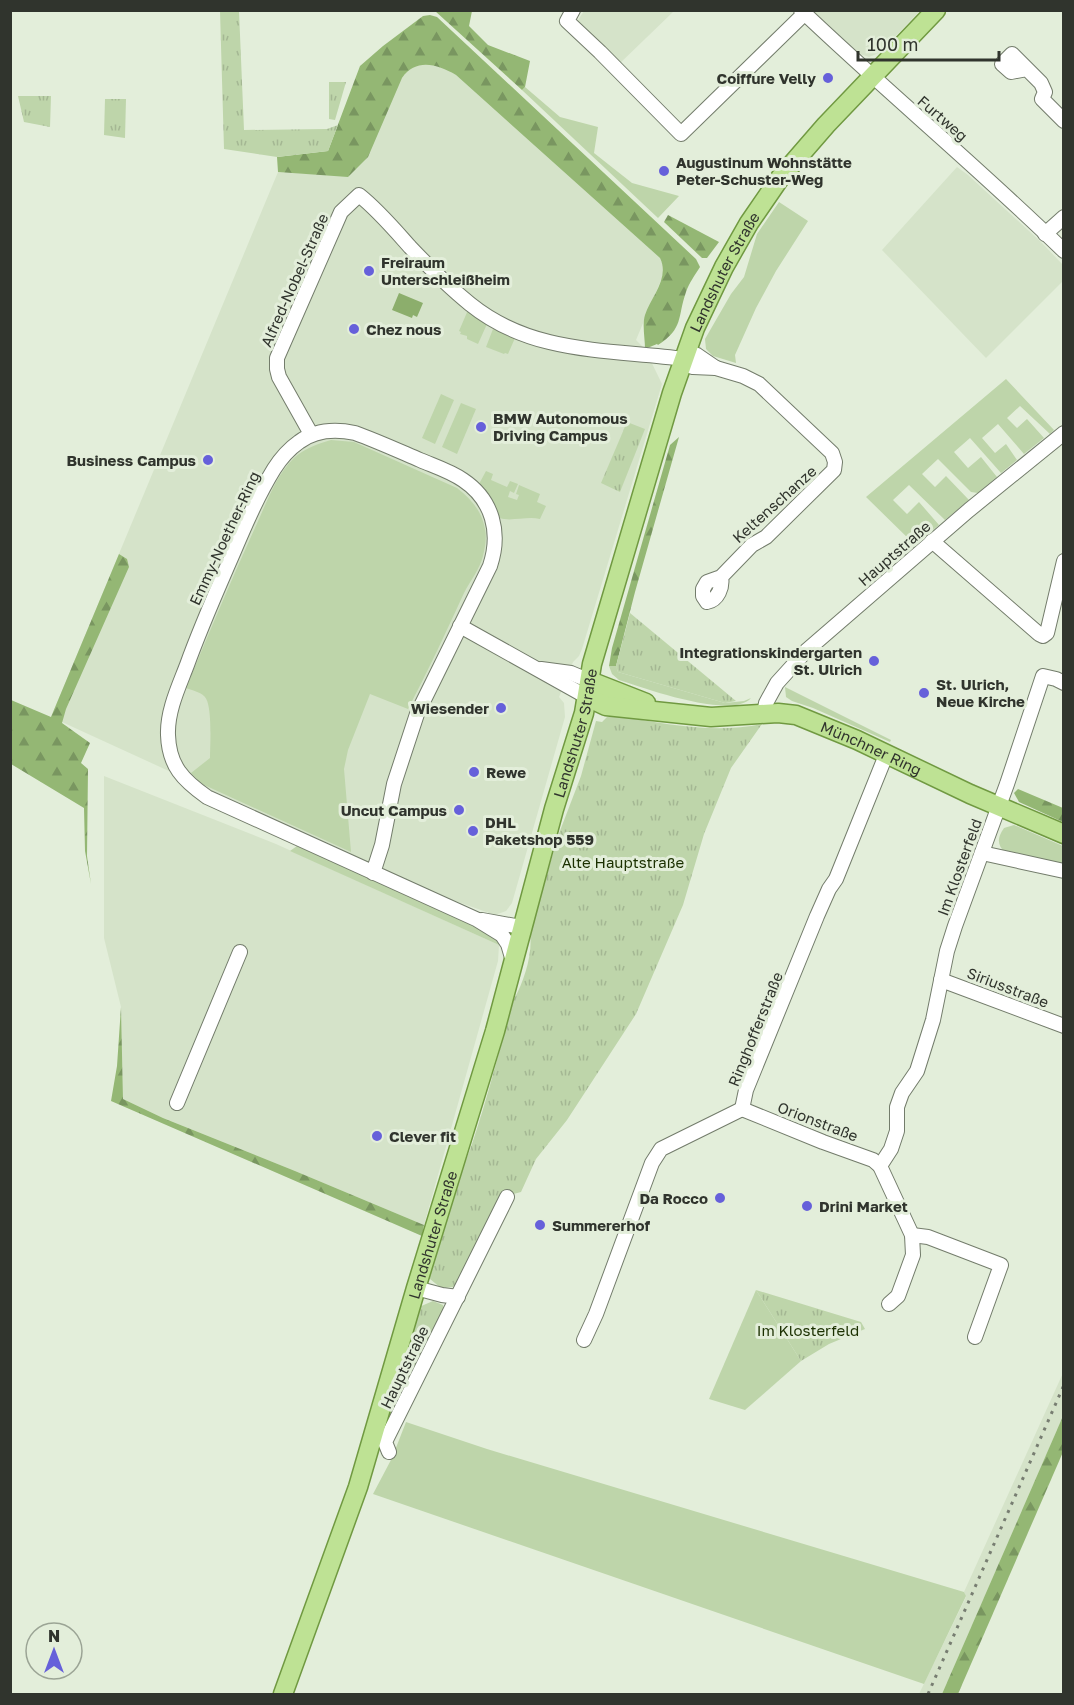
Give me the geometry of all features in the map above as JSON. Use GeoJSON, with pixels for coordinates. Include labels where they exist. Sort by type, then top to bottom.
{"type":"FeatureCollection","features":[{"type":"Feature","properties":{"kind":"main road","name":"Landshuter Straße"},"geometry":{"type":"LineString","coordinates":[[283,1695],[358,1487],[416,1288],[479,1086],[588,689],[592,664],[685,358],[707,301],[750,223],[780,178],[936,10]]}},
{"type":"Feature","properties":{"kind":"main road","name":"Münchner Ring"},"geometry":{"type":"LineString","coordinates":[[588,689],[668,712],[725,717],[764,713],[796,715],[1064,834]]}},
{"type":"Feature","properties":{"kind":"street"},"geometry":{"type":"LineString","coordinates":[[573,10],[567,21],[681,134],[803,12]]}},
{"type":"Feature","properties":{"kind":"street","name":"Furtweg"},"geometry":{"type":"LineString","coordinates":[[803,12],[1064,251]]}},
{"type":"Feature","properties":{"kind":"street"},"geometry":{"type":"LineString","coordinates":[[1027,69],[1041,83],[1045,92],[1042,99],[1064,121]]}},
{"type":"Feature","properties":{"kind":"street","name":"Alfred-Nobel-Straße"},"geometry":{"type":"LineString","coordinates":[[311,434],[279,377],[277,358],[341,212],[359,195],[372,205],[470,304],[493,320],[519,333],[576,348],[685,358]]}},
{"type":"Feature","properties":{"kind":"street"},"geometry":{"type":"LineString","coordinates":[[1046,234],[1064,216]]}},
{"type":"Feature","properties":{"kind":"street","name":"Keltenschanze"},"geometry":{"type":"LineString","coordinates":[[685,358],[693,367],[717,368],[759,384],[832,453],[835,462],[834,470],[819,486],[766,537],[752,545],[721,577]]}},
{"type":"Feature","properties":{"kind":"street"},"geometry":{"type":"LineString","coordinates":[[311,434],[344,431],[368,438],[462,479],[479,493],[491,513],[495,528],[495,546],[490,566],[417,714],[393,787],[382,845],[373,873]]}},
{"type":"Feature","properties":{"kind":"street","name":"Hauptstraße"},"geometry":{"type":"LineString","coordinates":[[764,713],[766,702],[790,667],[932,541],[1031,457],[1064,433]]}},
{"type":"Feature","properties":{"kind":"street","name":"Emmy-Noether-Ring"},"geometry":{"type":"LineString","coordinates":[[311,434],[281,458],[255,504],[195,642],[175,696],[168,726],[171,752],[180,775],[207,797],[476,919],[502,935],[508,944],[513,961]]}},
{"type":"Feature","properties":{"kind":"street"},"geometry":{"type":"LineString","coordinates":[[932,541],[1044,636],[1047,633],[1064,561]]}},
{"type":"Feature","properties":{"kind":"street"},"geometry":{"type":"LineString","coordinates":[[460,626],[539,668],[572,673],[588,689]]}},
{"type":"Feature","properties":{"kind":"street","name":"Im Klosterfeld"},"geometry":{"type":"LineString","coordinates":[[880,1166],[891,1149],[897,1131],[897,1107],[902,1093],[917,1071],[933,1020],[947,951],[999,806],[1042,676],[1056,678],[1064,683]]}},
{"type":"Feature","properties":{"kind":"street","name":"Ringhofferstraße"},"geometry":{"type":"LineString","coordinates":[[584,1340],[596,1314],[652,1163],[661,1149],[742,1108],[746,1090],[814,922],[836,879],[886,755]]}},
{"type":"Feature","properties":{"kind":"street"},"geometry":{"type":"LineString","coordinates":[[982,853],[1064,872]]}},
{"type":"Feature","properties":{"kind":"street","name":"Emmy-Noether-Ring"},"geometry":{"type":"LineString","coordinates":[[476,919],[521,927]]}},
{"type":"Feature","properties":{"kind":"street"},"geometry":{"type":"LineString","coordinates":[[177,1103],[240,952]]}},
{"type":"Feature","properties":{"kind":"street","name":"Siriusstraße"},"geometry":{"type":"LineString","coordinates":[[941,980],[1064,1026]]}},
{"type":"Feature","properties":{"kind":"street","name":"Orionstraße"},"geometry":{"type":"LineString","coordinates":[[742,1108],[873,1160],[880,1166]]}},
{"type":"Feature","properties":{"kind":"street"},"geometry":{"type":"LineString","coordinates":[[880,1166],[912,1235],[913,1256],[898,1296],[889,1304]]}},
{"type":"Feature","properties":{"kind":"street","name":"Hauptstraße"},"geometry":{"type":"LineString","coordinates":[[389,1452],[385,1442],[507,1197]]}},
{"type":"Feature","properties":{"kind":"street"},"geometry":{"type":"LineString","coordinates":[[912,1235],[928,1237],[1000,1264],[975,1337]]}},
{"type":"Feature","properties":{"kind":"street"},"geometry":{"type":"LineString","coordinates":[[416,1288],[458,1297]]}},
{"type":"Feature","properties":{"kind":"shaded area"},"geometry":{"type":"Polygon","coordinates":[[[584,11],[674,11],[617,66],[578,25],[578,20],[584,11]]]}},
{"type":"Feature","properties":{"kind":"shaded area"},"geometry":{"type":"Polygon","coordinates":[[[812,11],[920,11],[879,53],[869,57],[860,54],[812,11]]]}},
{"type":"Feature","properties":{"kind":"shaded area"},"geometry":{"type":"Polygon","coordinates":[[[440,65],[456,75],[660,258],[664,273],[636,340],[645,349],[662,384],[582,649],[573,662],[559,697],[564,703],[565,717],[512,903],[506,911],[495,915],[444,897],[51,717],[278,172],[348,176],[402,78],[415,66],[440,65]]]}},
{"type":"Feature","properties":{"kind":"shaded area"},"geometry":{"type":"Polygon","coordinates":[[[957,167],[1041,242],[1063,265],[1063,281],[986,358],[882,250],[957,167]]]}},
{"type":"Feature","properties":{"kind":"shaded area"},"geometry":{"type":"Polygon","coordinates":[[[399,293],[423,303],[417,317],[413,315],[412,318],[392,310],[399,293]]]}},
{"type":"Feature","properties":{"kind":"shaded area"},"geometry":{"type":"Polygon","coordinates":[[[104,776],[276,844],[499,945],[498,961],[424,1225],[163,1118],[123,1099],[121,1007],[104,938],[104,776]]]}},
{"type":"Feature","properties":{"kind":"shaded area"},"geometry":{"type":"Polygon","coordinates":[[[1063,1373],[1063,1416],[942,1694],[919,1694],[966,1597],[964,1592],[1063,1373]]]}},
{"type":"Feature","properties":{"kind":"green space"},"geometry":{"type":"Polygon","coordinates":[[[220,11],[239,11],[244,130],[327,129],[338,125],[328,151],[277,157],[224,149],[220,11]]]}},
{"type":"Feature","properties":{"kind":"green space"},"geometry":{"type":"Polygon","coordinates":[[[435,11],[472,11],[469,26],[488,45],[530,61],[525,87],[522,90],[435,11]]]}},
{"type":"Feature","properties":{"kind":"green space"},"geometry":{"type":"Polygon","coordinates":[[[423,16],[437,17],[696,259],[700,267],[687,289],[676,328],[658,345],[645,349],[644,323],[645,315],[663,273],[660,258],[449,71],[434,66],[420,65],[402,78],[368,157],[348,177],[278,172],[277,157],[328,151],[360,66],[423,16]]]}},
{"type":"Feature","properties":{"kind":"green space"},"geometry":{"type":"Polygon","coordinates":[[[329,82],[346,82],[335,120],[329,119],[329,82]]]}},
{"type":"Feature","properties":{"kind":"green space"},"geometry":{"type":"Polygon","coordinates":[[[525,87],[560,117],[598,127],[594,153],[632,183],[679,196],[658,218],[522,90],[525,87]]]}},
{"type":"Feature","properties":{"kind":"green space"},"geometry":{"type":"Polygon","coordinates":[[[18,96],[51,96],[50,127],[24,122],[18,96]]]}},
{"type":"Feature","properties":{"kind":"green space"},"geometry":{"type":"Polygon","coordinates":[[[105,99],[126,99],[125,138],[104,135],[105,99]]]}},
{"type":"Feature","properties":{"kind":"green space"},"geometry":{"type":"Polygon","coordinates":[[[779,202],[808,221],[776,271],[756,308],[735,355],[736,363],[713,356],[706,349],[705,339],[731,294],[744,277],[757,234],[779,202]]]}},
{"type":"Feature","properties":{"kind":"green space"},"geometry":{"type":"Polygon","coordinates":[[[668,215],[719,242],[707,258],[702,258],[664,222],[668,215]]]}},
{"type":"Feature","properties":{"kind":"green space"},"geometry":{"type":"Polygon","coordinates":[[[468,310],[487,324],[478,344],[467,339],[467,336],[460,334],[459,331],[468,310]]]}},
{"type":"Feature","properties":{"kind":"green space"},"geometry":{"type":"Polygon","coordinates":[[[493,329],[515,338],[508,354],[486,347],[493,329]]]}},
{"type":"Feature","properties":{"kind":"green space"},"geometry":{"type":"Polygon","coordinates":[[[1006,379],[1054,430],[1050,434],[1020,406],[1007,418],[1017,428],[1027,419],[1044,438],[1024,454],[998,424],[982,438],[995,453],[1006,444],[1017,460],[1001,473],[970,438],[954,452],[968,468],[981,457],[997,477],[978,493],[971,492],[938,459],[922,474],[935,487],[946,476],[969,500],[945,520],[909,485],[893,500],[907,514],[919,502],[939,525],[915,545],[866,497],[1006,379]]]}},
{"type":"Feature","properties":{"kind":"green space"},"geometry":{"type":"Polygon","coordinates":[[[441,394],[454,400],[435,444],[422,438],[441,394]]]}},
{"type":"Feature","properties":{"kind":"green space"},"geometry":{"type":"Polygon","coordinates":[[[461,403],[476,409],[457,454],[442,447],[461,403]]]}},
{"type":"Feature","properties":{"kind":"green space"},"geometry":{"type":"Polygon","coordinates":[[[627,422],[645,429],[620,492],[601,483],[627,422]]]}},
{"type":"Feature","properties":{"kind":"green space"},"geometry":{"type":"Polygon","coordinates":[[[679,437],[616,666],[609,666],[612,648],[670,445],[679,437]]]}},
{"type":"Feature","properties":{"kind":"green space"},"geometry":{"type":"Polygon","coordinates":[[[331,440],[354,442],[457,488],[479,511],[486,536],[480,566],[464,593],[408,709],[370,694],[348,750],[344,769],[351,852],[202,784],[191,773],[210,758],[209,707],[204,696],[186,688],[266,502],[281,474],[298,455],[331,440]]]}},
{"type":"Feature","properties":{"kind":"green space"},"geometry":{"type":"Polygon","coordinates":[[[486,471],[493,474],[491,480],[507,487],[510,481],[518,484],[514,493],[510,491],[508,497],[517,500],[519,485],[540,494],[537,502],[546,506],[540,519],[500,518],[492,500],[479,484],[486,471]]]}},
{"type":"Feature","properties":{"kind":"green space"},"geometry":{"type":"Polygon","coordinates":[[[119,554],[127,559],[129,567],[66,709],[62,723],[90,743],[81,763],[88,769],[87,856],[91,884],[85,851],[84,808],[11,764],[11,700],[51,717],[119,554]]]}},
{"type":"Feature","properties":{"kind":"green space"},"geometry":{"type":"Polygon","coordinates":[[[630,613],[736,701],[725,703],[618,672],[616,666],[630,613]]]}},
{"type":"Feature","properties":{"kind":"green space"},"geometry":{"type":"Polygon","coordinates":[[[609,666],[616,666],[618,672],[725,703],[751,698],[741,704],[726,706],[687,700],[619,680],[612,674],[609,666]]]}},
{"type":"Feature","properties":{"kind":"green space"},"geometry":{"type":"Polygon","coordinates":[[[785,687],[891,740],[890,742],[792,701],[786,697],[785,687]]]}},
{"type":"Feature","properties":{"kind":"green space","name":"Alte Hauptstraße"},"geometry":{"type":"Polygon","coordinates":[[[618,716],[708,728],[762,724],[731,768],[704,834],[683,905],[636,1014],[567,1120],[536,1159],[521,1192],[502,1197],[462,1278],[453,1287],[441,1288],[430,1279],[433,1246],[444,1211],[472,1144],[514,999],[524,976],[529,958],[530,934],[558,836],[581,776],[596,721],[602,722],[607,717],[618,716]]]}},
{"type":"Feature","properties":{"kind":"green space"},"geometry":{"type":"Polygon","coordinates":[[[1018,789],[1063,808],[1063,822],[1019,802],[1014,793],[1018,789]]]}},
{"type":"Feature","properties":{"kind":"green space"},"geometry":{"type":"Polygon","coordinates":[[[1014,825],[1063,846],[1063,866],[1005,853],[999,844],[1000,835],[1004,828],[1014,825]]]}},
{"type":"Feature","properties":{"kind":"green space"},"geometry":{"type":"Polygon","coordinates":[[[297,846],[489,931],[499,945],[290,851],[297,846]]]}},
{"type":"Feature","properties":{"kind":"green space"},"geometry":{"type":"Polygon","coordinates":[[[121,1007],[123,1099],[163,1118],[424,1225],[422,1236],[111,1101],[117,1066],[121,1007]]]}},
{"type":"Feature","properties":{"kind":"green space"},"geometry":{"type":"Polygon","coordinates":[[[756,1290],[801,1361],[745,1410],[709,1399],[756,1290]]]}},
{"type":"Feature","properties":{"kind":"green space","name":"Im Klosterfeld"},"geometry":{"type":"Polygon","coordinates":[[[756,1290],[861,1322],[865,1329],[829,1344],[801,1361],[756,1290]]]}},
{"type":"Feature","properties":{"kind":"green space"},"geometry":{"type":"Polygon","coordinates":[[[433,1301],[443,1305],[445,1314],[387,1430],[383,1427],[419,1307],[433,1301]]]}},
{"type":"Feature","properties":{"kind":"green space"},"geometry":{"type":"Polygon","coordinates":[[[1063,1416],[1063,1452],[958,1694],[942,1694],[1063,1416]]]}},
{"type":"Feature","properties":{"kind":"green space"},"geometry":{"type":"Polygon","coordinates":[[[406,1422],[487,1449],[964,1592],[966,1596],[924,1684],[373,1494],[392,1458],[406,1422]]]}},
{"type":"Feature","properties":{"kind":"railway"},"geometry":{"type":"LineString","coordinates":[[928,1694],[1064,1385]]}},
{"type":"Feature","properties":{"kind":"place","name":"Coiffure Velly"},"geometry":{"type":"Point","coordinates":[828,78]}},
{"type":"Feature","properties":{"kind":"place","name":"Augustinum Wohnstätte Peter-Schuster-Weg"},"geometry":{"type":"Point","coordinates":[664,171]}},
{"type":"Feature","properties":{"kind":"place","name":"Freiraum Unterschleißheim"},"geometry":{"type":"Point","coordinates":[369,271]}},
{"type":"Feature","properties":{"kind":"place","name":"Chez nous"},"geometry":{"type":"Point","coordinates":[354,329]}},
{"type":"Feature","properties":{"kind":"place","name":"BMW Autonomous Driving Campus"},"geometry":{"type":"Point","coordinates":[481,427]}},
{"type":"Feature","properties":{"kind":"place","name":"Business Campus"},"geometry":{"type":"Point","coordinates":[208,460]}},
{"type":"Feature","properties":{"kind":"place","name":"Integrationskindergarten St. Ulrich"},"geometry":{"type":"Point","coordinates":[874,661]}},
{"type":"Feature","properties":{"kind":"place","name":"St. Ulrich, Neue Kirche"},"geometry":{"type":"Point","coordinates":[924,693]}},
{"type":"Feature","properties":{"kind":"place","name":"Wiesender"},"geometry":{"type":"Point","coordinates":[501,708]}},
{"type":"Feature","properties":{"kind":"place","name":"Rewe"},"geometry":{"type":"Point","coordinates":[474,772]}},
{"type":"Feature","properties":{"kind":"place","name":"Uncut Campus"},"geometry":{"type":"Point","coordinates":[459,810]}},
{"type":"Feature","properties":{"kind":"place","name":"DHL Paketshop 559"},"geometry":{"type":"Point","coordinates":[473,831]}},
{"type":"Feature","properties":{"kind":"place","name":"Clever fit"},"geometry":{"type":"Point","coordinates":[377,1136]}},
{"type":"Feature","properties":{"kind":"place","name":"Da Rocco"},"geometry":{"type":"Point","coordinates":[720,1198]}},
{"type":"Feature","properties":{"kind":"place","name":"Drini Market"},"geometry":{"type":"Point","coordinates":[807,1206]}},
{"type":"Feature","properties":{"kind":"place","name":"Summererhof"},"geometry":{"type":"Point","coordinates":[540,1225]}}]}
